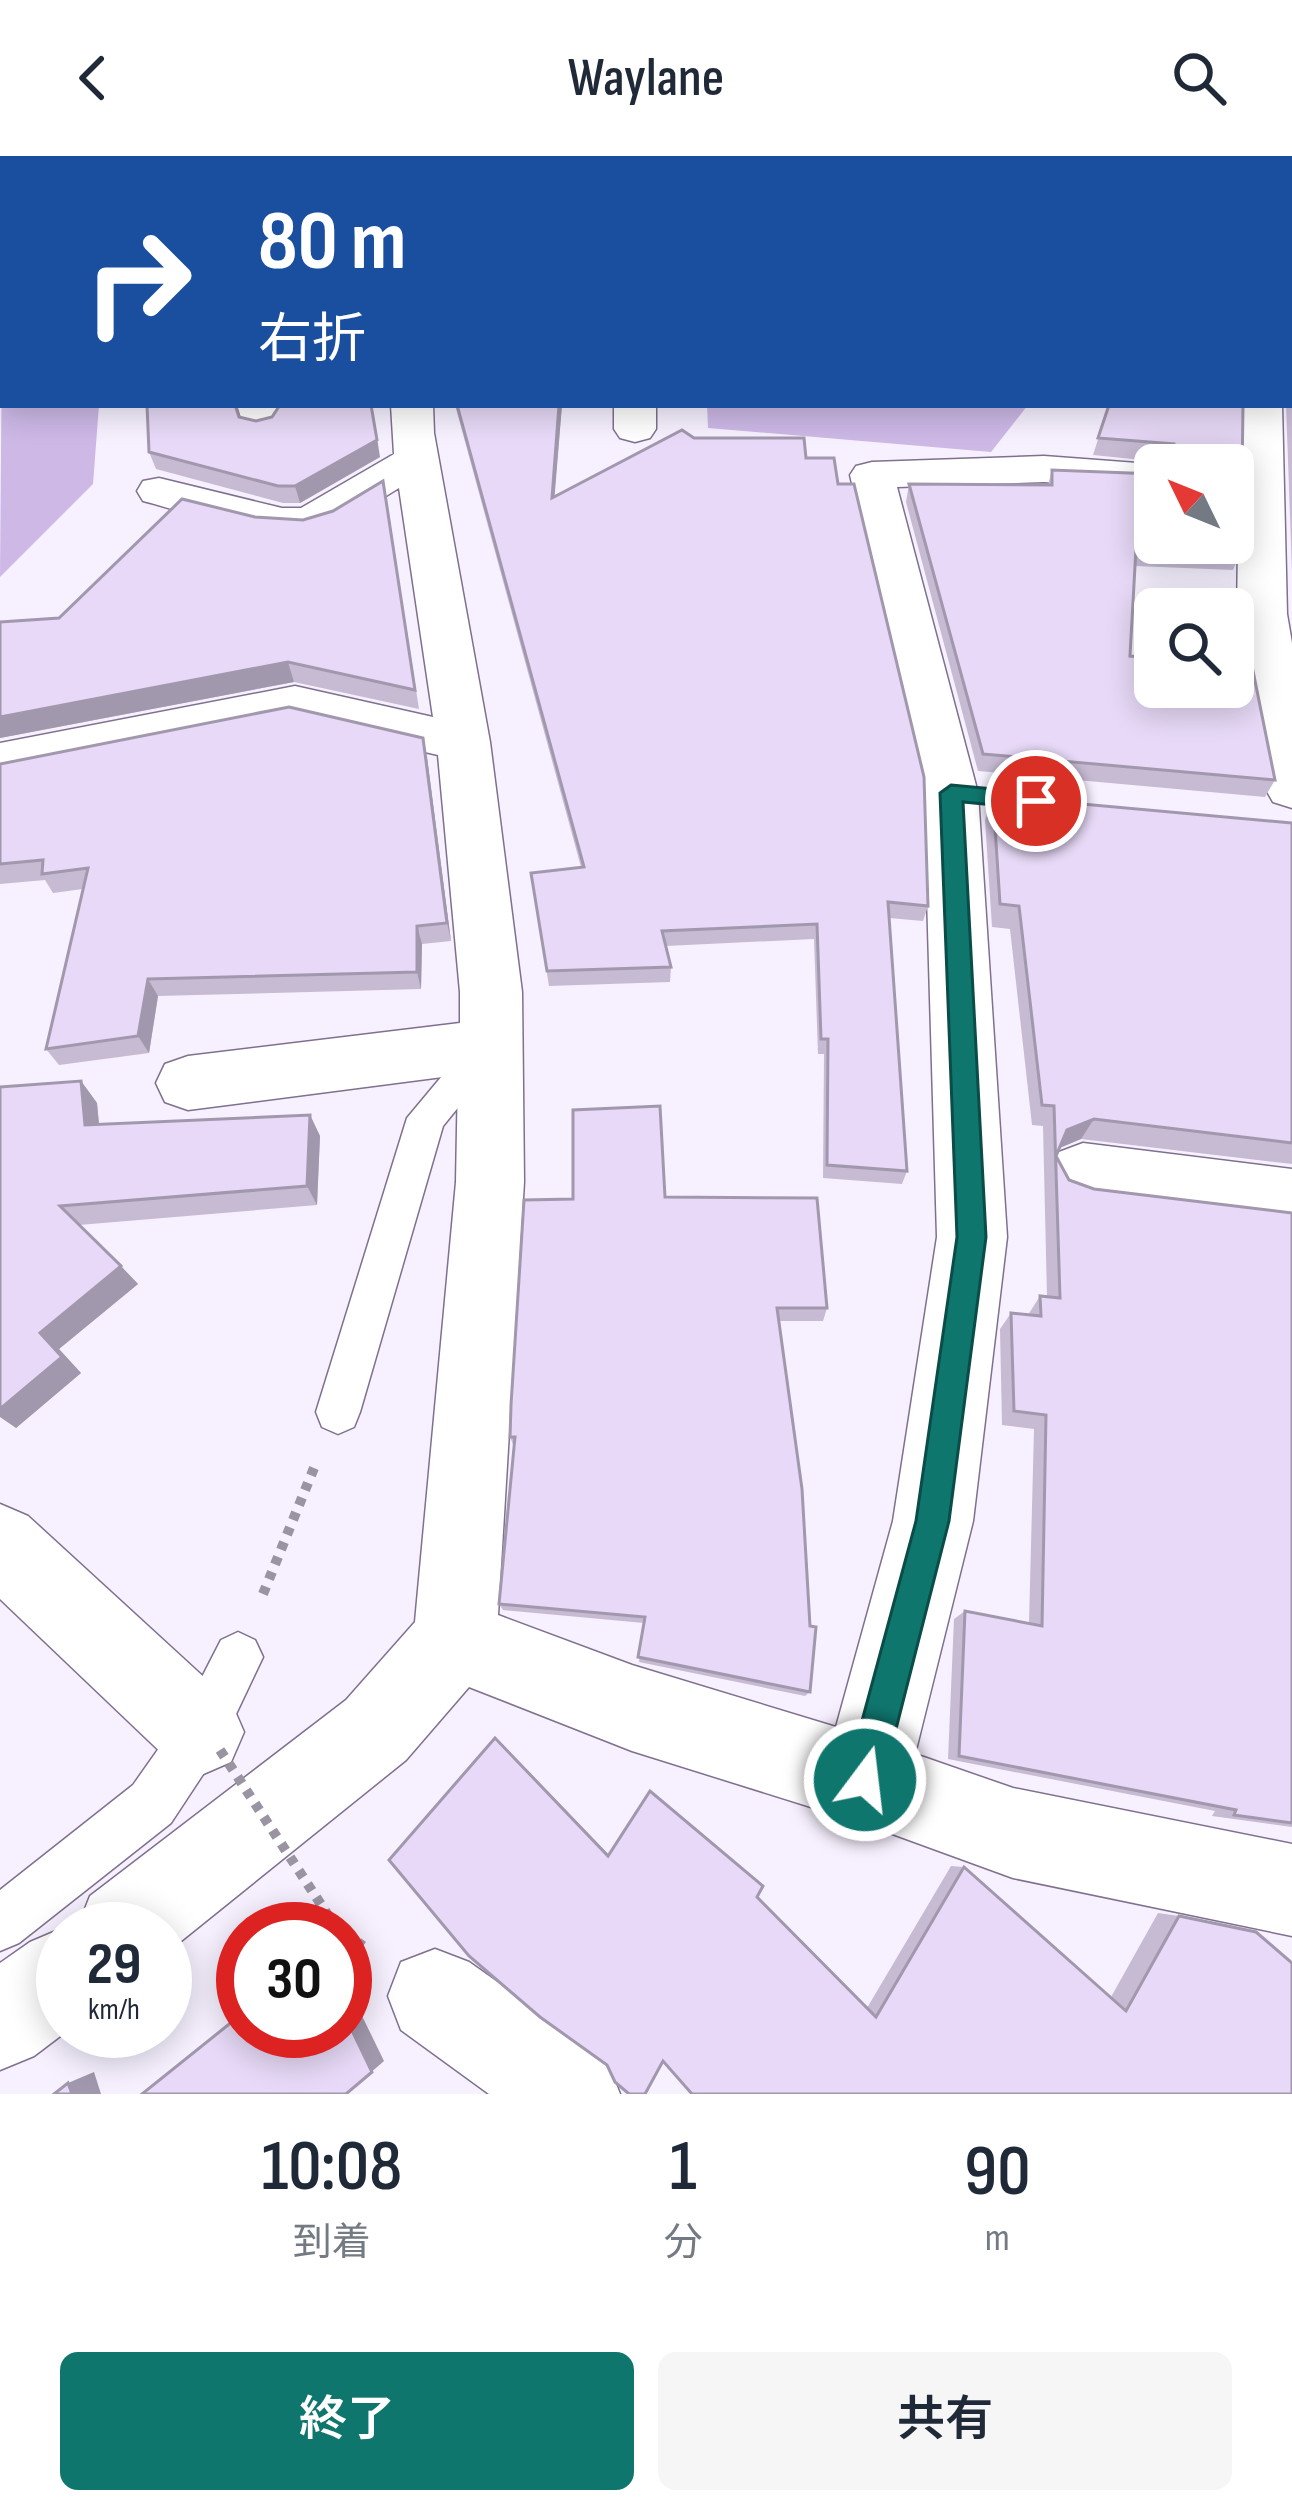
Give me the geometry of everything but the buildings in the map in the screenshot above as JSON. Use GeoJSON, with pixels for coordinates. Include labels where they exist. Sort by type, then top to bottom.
{"type":"FeatureCollection","features":[{"type":"Feature","properties":{"kind":"street"},"geometry":{"type":"LineString","coordinates":[[1253,444],[1260,408]]}},
{"type":"Feature","properties":{"kind":"street"},"geometry":{"type":"LineString","coordinates":[[159,491],[282,521],[310,521],[407,425]]}},
{"type":"Feature","properties":{"kind":"street"},"geometry":{"type":"LineString","coordinates":[[157,1902],[376,1730],[455,1640],[490,1182],[491,992],[463,742],[407,425]]}},
{"type":"Feature","properties":{"kind":"street"},"geometry":{"type":"LineString","coordinates":[[865,1780],[933,1521],[972,1237],[974,795],[872,475],[1044,469],[1134,475]]}},
{"type":"Feature","properties":{"kind":"street"},"geometry":{"type":"LineString","coordinates":[[1254,548],[1292,788]]}},
{"type":"Feature","properties":{"kind":"street"},"geometry":{"type":"LineString","coordinates":[[0,763],[295,704],[463,742]]}},
{"type":"Feature","properties":{"kind":"street"},"geometry":{"type":"LineString","coordinates":[[188,1083],[490,1045]]}},
{"type":"Feature","properties":{"kind":"street"},"geometry":{"type":"LineString","coordinates":[[1083,1173],[1292,1199]]}},
{"type":"Feature","properties":{"kind":"street"},"geometry":{"type":"LineString","coordinates":[[0,1544],[211,1741]]}},
{"type":"Feature","properties":{"kind":"street"},"geometry":{"type":"LineString","coordinates":[[455,1640],[632,1708],[865,1780],[1013,1833],[1292,1890]]}},
{"type":"Feature","properties":{"kind":"street"},"geometry":{"type":"LineString","coordinates":[[0,2022],[36,1995]]}},
{"type":"Feature","properties":{"kind":"street"},"geometry":{"type":"LineString","coordinates":[[436,1996],[571,2094]]}},
{"type":"Feature","properties":{"kind":"lane"},"geometry":{"type":"LineString","coordinates":[[338,1412],[426,1118],[490,1045]]}},
{"type":"Feature","properties":{"kind":"lane"},"geometry":{"type":"LineString","coordinates":[[0,1924],[152,1804],[211,1741],[238,1657]]}},
{"type":"Feature","properties":{"kind":"path"},"geometry":{"type":"LineString","coordinates":[[238,1657],[302,1495]]}},
{"type":"Feature","properties":{"kind":"path"},"geometry":{"type":"LineString","coordinates":[[211,1741],[320,1902]]}},
{"type":"Feature","properties":{"kind":"shaded area"},"geometry":{"type":"Polygon","coordinates":[[[1,408],[99,408],[93,484],[0,577],[1,408]]]}},
{"type":"Feature","properties":{"kind":"shaded area"},"geometry":{"type":"Polygon","coordinates":[[[707,408],[1026,408],[991,452],[708,428],[707,408]]]}},
{"type":"Feature","properties":{"kind":"route"},"geometry":{"type":"LineString","coordinates":[[865,1780],[933,1521],[972,1237],[951,793],[1036,801]]}}]}
